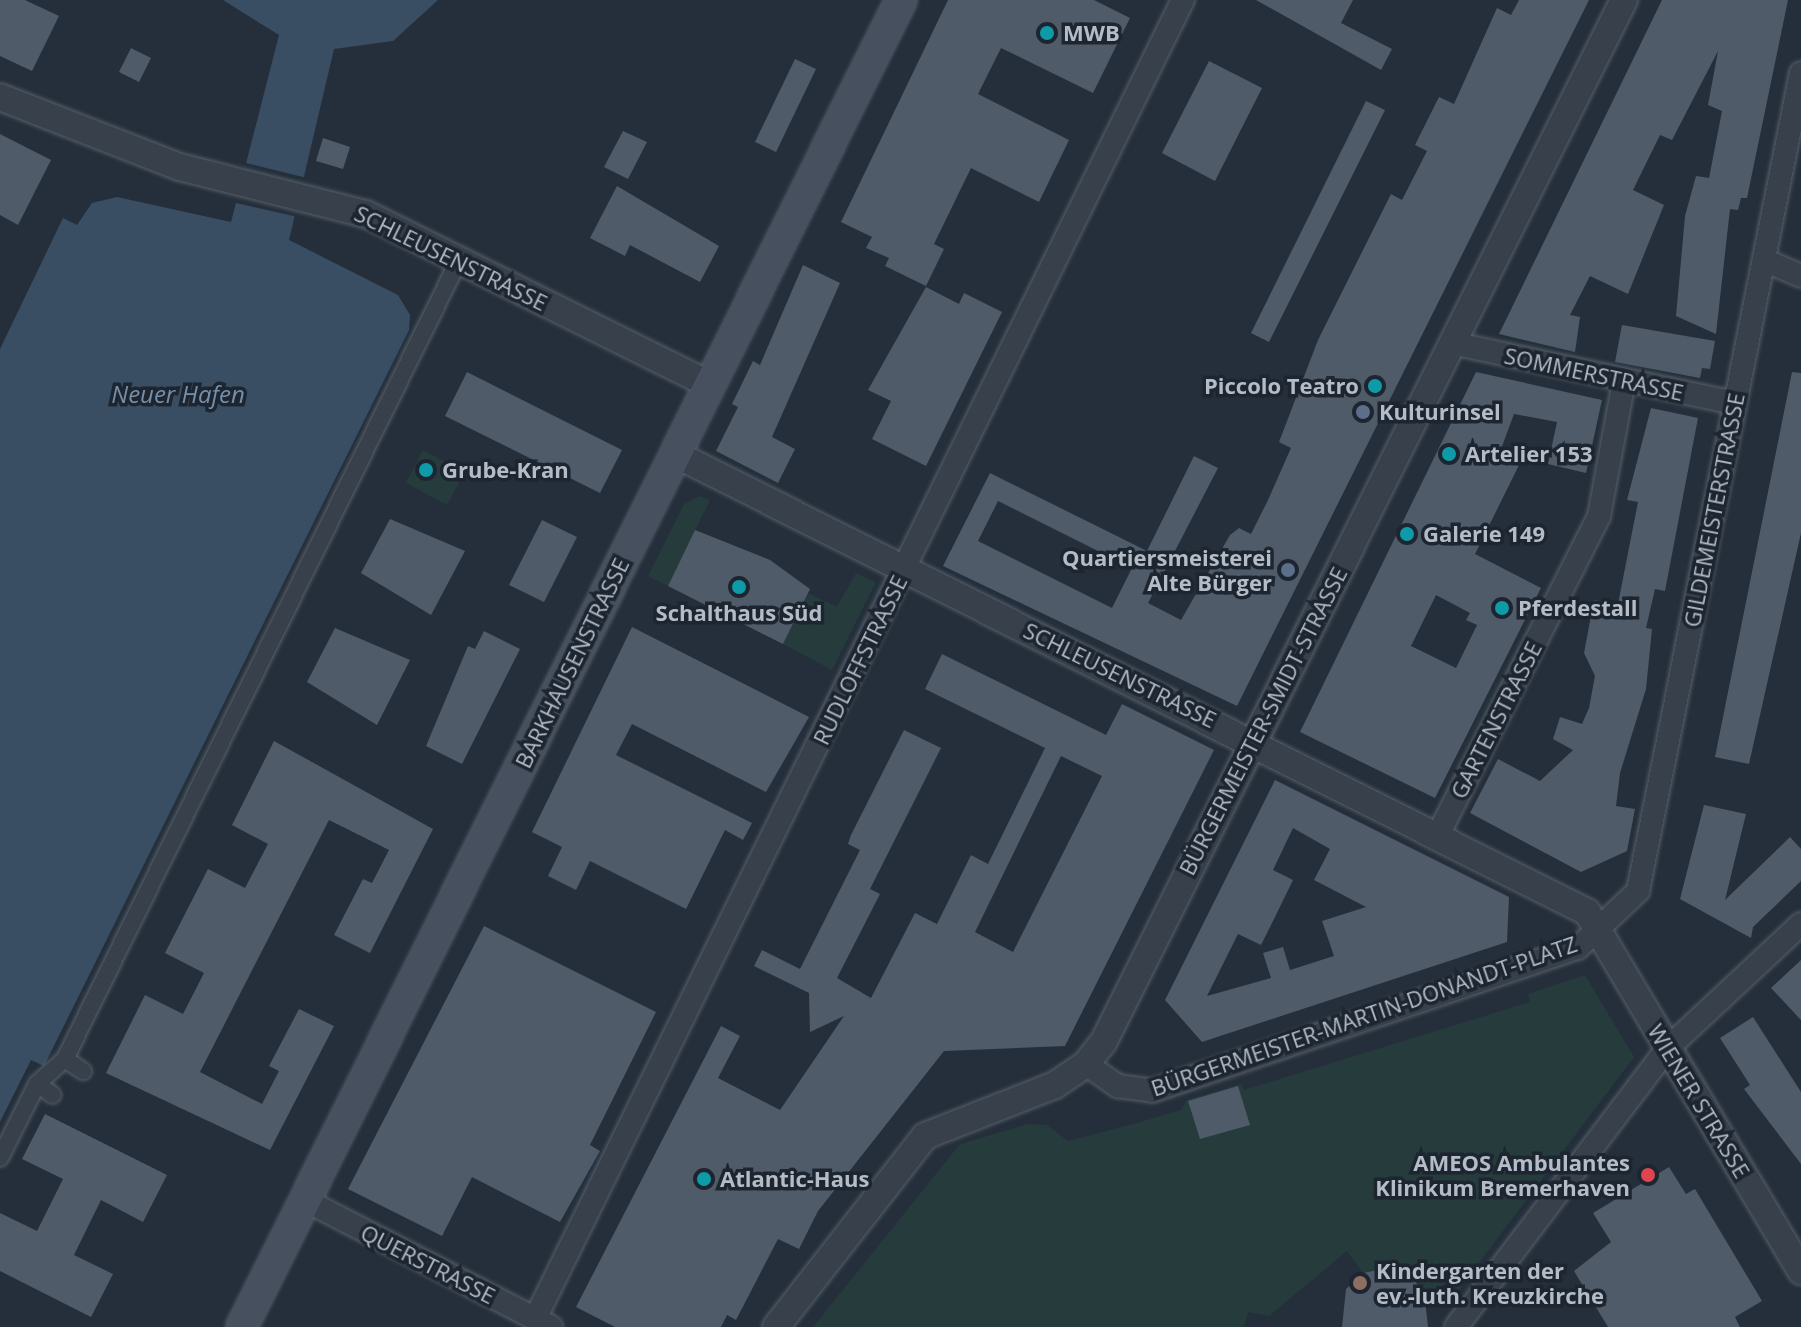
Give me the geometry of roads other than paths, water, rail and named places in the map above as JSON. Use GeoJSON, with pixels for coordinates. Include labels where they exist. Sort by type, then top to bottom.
{"type":"FeatureCollection","features":[{"type":"Feature","properties":{"kind":"main road","name":"BARKHAUSENSTRASSE"},"geometry":{"type":"LineString","coordinates":[[242,1327],[901,0]]}},
{"type":"Feature","properties":{"kind":"street","name":"RUDLOFFSTRASSE"},"geometry":{"type":"LineString","coordinates":[[543,1323],[1183,0]]}},
{"type":"Feature","properties":{"kind":"street","name":"BÜRGERMEISTER-SMIDT-STRASSE"},"geometry":{"type":"LineString","coordinates":[[1086,1064],[1253,741],[1624,0]]}},
{"type":"Feature","properties":{"kind":"street","name":"GILDEMEISTERSTRASSE"},"geometry":{"type":"LineString","coordinates":[[1598,930],[1638,891],[1801,73]]}},
{"type":"Feature","properties":{"kind":"street","name":"SCHLEUSENSTRASSE"},"geometry":{"type":"LineString","coordinates":[[0,97],[77,133],[234,181],[345,208],[459,260],[710,385]]}},
{"type":"Feature","properties":{"kind":"street"},"geometry":{"type":"LineString","coordinates":[[0,1158],[37,1084],[65,1059],[459,260]]}},
{"type":"Feature","properties":{"kind":"street"},"geometry":{"type":"LineString","coordinates":[[1764,260],[1801,276]]}},
{"type":"Feature","properties":{"kind":"street","name":"SOMMERSTRASSE"},"geometry":{"type":"LineString","coordinates":[[1452,343],[1735,403]]}},
{"type":"Feature","properties":{"kind":"street","name":"GARTENSTRASSE"},"geometry":{"type":"LineString","coordinates":[[1439,833],[1599,516],[1624,381]]}},
{"type":"Feature","properties":{"kind":"street","name":"SCHLEUSENSTRASSE"},"geometry":{"type":"LineString","coordinates":[[675,454],[1439,833],[1587,912],[1598,930]]}},
{"type":"Feature","properties":{"kind":"street"},"geometry":{"type":"LineString","coordinates":[[1456,1327],[1668,1048],[1801,924]]}},
{"type":"Feature","properties":{"kind":"street","name":"WIENER STRASSE"},"geometry":{"type":"LineString","coordinates":[[1598,930],[1797,1254]]}},
{"type":"Feature","properties":{"kind":"street","name":"BÜRGERMEISTER-MARTIN-DONANDT-PLATZ"},"geometry":{"type":"LineString","coordinates":[[1086,1064],[1118,1086],[1152,1091],[1578,948],[1598,930]]}},
{"type":"Feature","properties":{"kind":"street"},"geometry":{"type":"LineString","coordinates":[[65,1059],[83,1071]]}},
{"type":"Feature","properties":{"kind":"street"},"geometry":{"type":"LineString","coordinates":[[776,1327],[925,1136],[1027,1098],[1086,1064]]}},
{"type":"Feature","properties":{"kind":"street"},"geometry":{"type":"LineString","coordinates":[[37,1084],[53,1095]]}},
{"type":"Feature","properties":{"kind":"street","name":"QUERSTRASSE"},"geometry":{"type":"LineString","coordinates":[[305,1200],[543,1323]]}},
{"type":"Feature","properties":{"kind":"water","name":"Neuer Hafen"},"geometry":{"type":"Polygon","coordinates":[[[223,0],[438,0],[393,41],[334,49],[289,240],[398,295],[410,315],[409,330],[44,1066],[31,1060],[0,1122],[0,349],[63,218],[77,225],[92,203],[117,197],[231,222],[279,35],[223,0]]]}},
{"type":"Feature","properties":{"kind":"place","name":"MWB"},"geometry":{"type":"Point","coordinates":[1047,33]}},
{"type":"Feature","properties":{"kind":"place","name":"Piccolo Teatro"},"geometry":{"type":"Point","coordinates":[1375,386]}},
{"type":"Feature","properties":{"kind":"place","name":"Kulturinsel"},"geometry":{"type":"Point","coordinates":[1363,412]}},
{"type":"Feature","properties":{"kind":"place","name":"Artelier 153"},"geometry":{"type":"Point","coordinates":[1449,454]}},
{"type":"Feature","properties":{"kind":"place","name":"Grube-Kran"},"geometry":{"type":"Point","coordinates":[426,470]}},
{"type":"Feature","properties":{"kind":"place","name":"Galerie 149"},"geometry":{"type":"Point","coordinates":[1407,534]}},
{"type":"Feature","properties":{"kind":"place","name":"Quartiersmeisterei Alte Bürger"},"geometry":{"type":"Point","coordinates":[1288,570]}},
{"type":"Feature","properties":{"kind":"place","name":"Schalthaus Süd"},"geometry":{"type":"Point","coordinates":[739,587]}},
{"type":"Feature","properties":{"kind":"place","name":"Pferdestall"},"geometry":{"type":"Point","coordinates":[1502,608]}},
{"type":"Feature","properties":{"kind":"place","name":"AMEOS Ambulantes Klinikum Bremerhaven"},"geometry":{"type":"Point","coordinates":[1648,1175]}},
{"type":"Feature","properties":{"kind":"place","name":"Atlantic-Haus"},"geometry":{"type":"Point","coordinates":[704,1179]}},
{"type":"Feature","properties":{"kind":"place","name":"Kindergarten der ev.-luth. Kreuzkirche"},"geometry":{"type":"Point","coordinates":[1360,1283]}}]}
